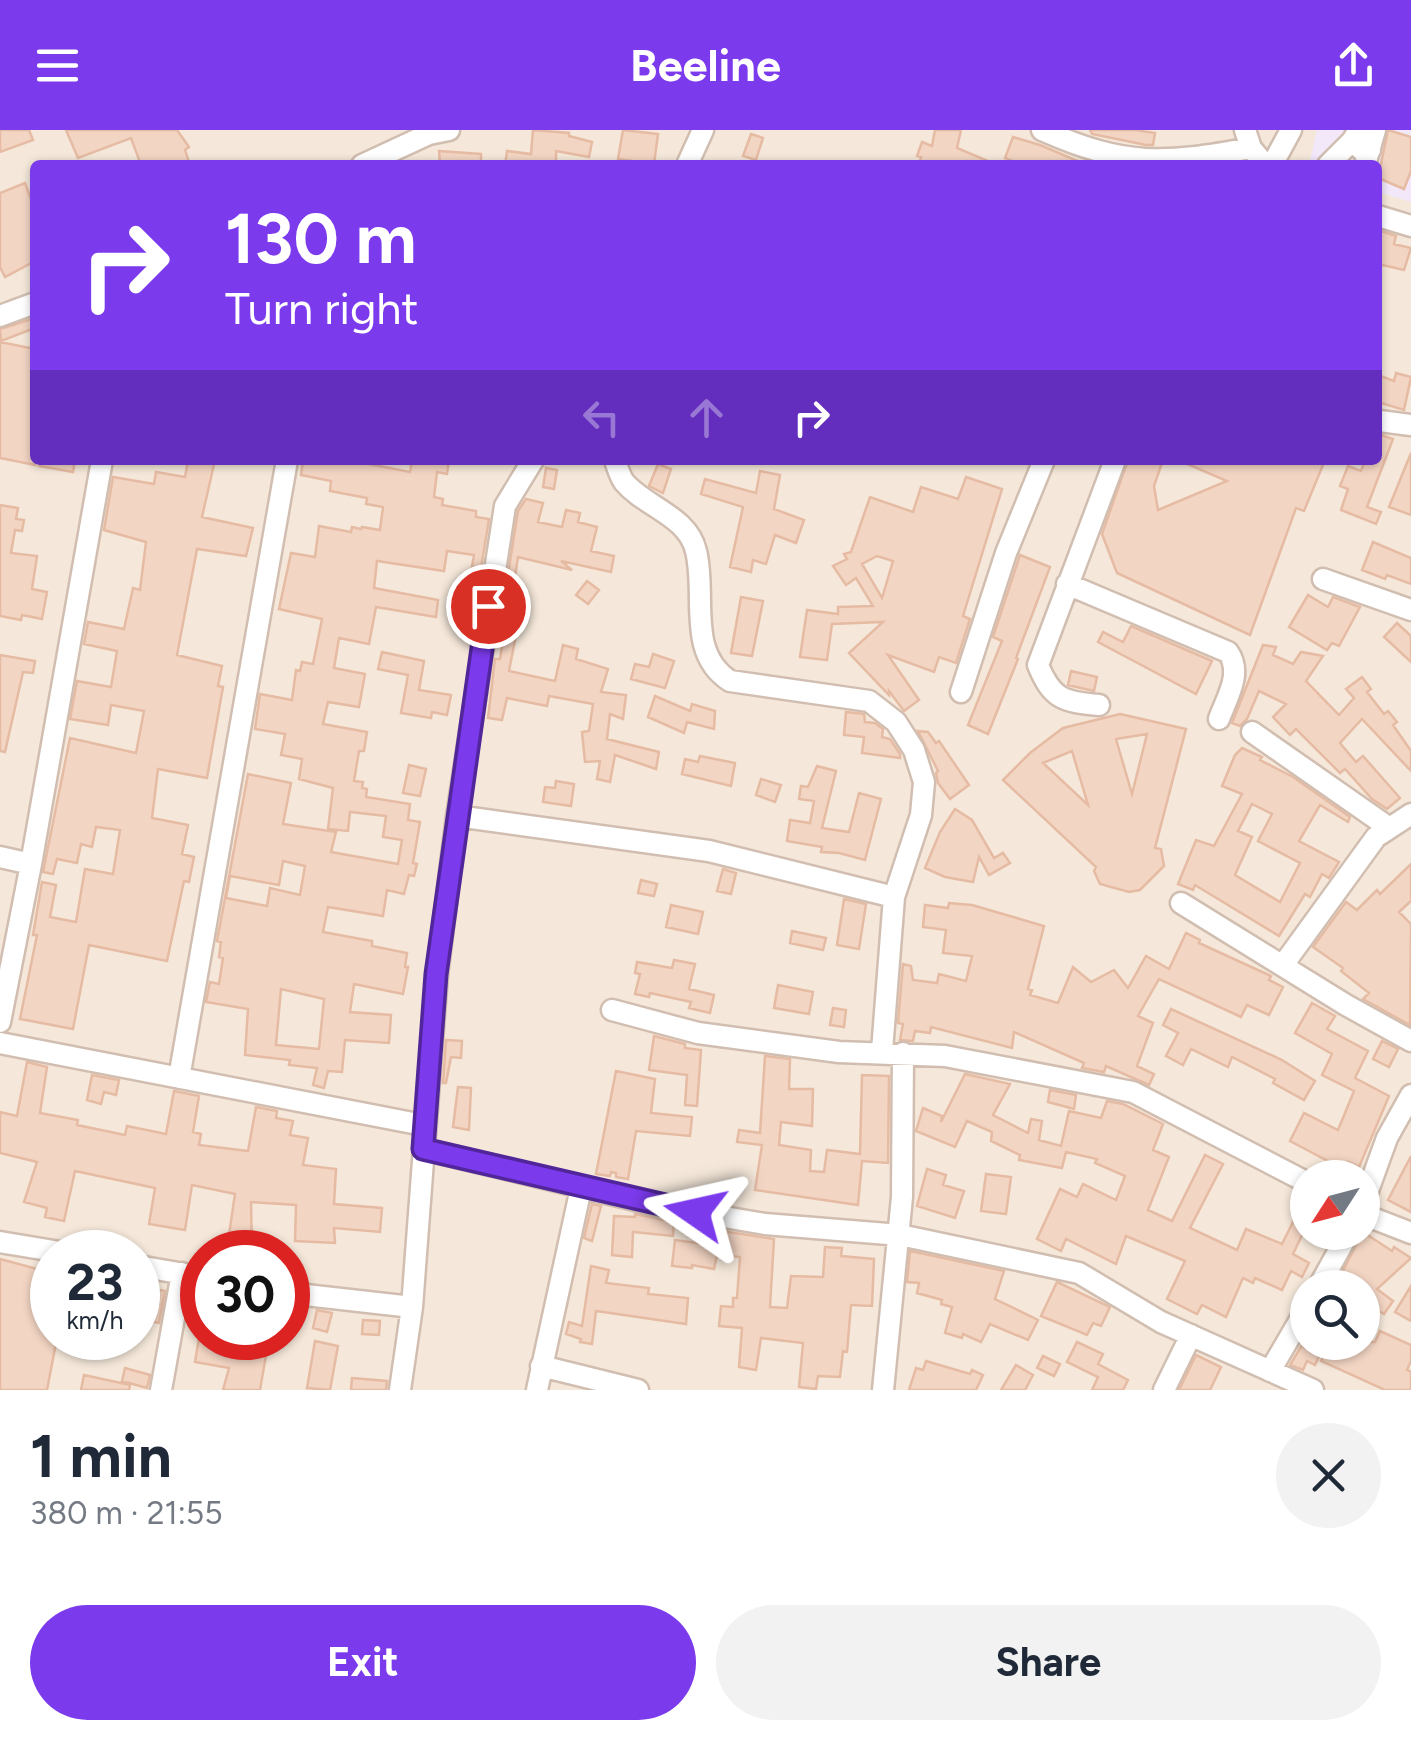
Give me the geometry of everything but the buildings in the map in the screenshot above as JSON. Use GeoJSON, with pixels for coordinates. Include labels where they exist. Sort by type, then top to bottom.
{"type":"FeatureCollection","features":[{"type":"Feature","properties":{"kind":"street"},"geometry":{"type":"LineString","coordinates":[[373,160],[430,134],[449,130]]}},
{"type":"Feature","properties":{"kind":"street"},"geometry":{"type":"LineString","coordinates":[[689,160],[703,130]]}},
{"type":"Feature","properties":{"kind":"street"},"geometry":{"type":"LineString","coordinates":[[1042,130],[1083,148],[1131,160]]}},
{"type":"Feature","properties":{"kind":"street"},"geometry":{"type":"LineString","coordinates":[[1275,160],[1291,130]]}},
{"type":"Feature","properties":{"kind":"street"},"geometry":{"type":"LineString","coordinates":[[1336,160],[1364,143]]}},
{"type":"Feature","properties":{"kind":"street"},"geometry":{"type":"LineString","coordinates":[[1187,160],[1254,148]]}},
{"type":"Feature","properties":{"kind":"street"},"geometry":{"type":"LineString","coordinates":[[1382,217],[1411,226]]}},
{"type":"Feature","properties":{"kind":"street"},"geometry":{"type":"LineString","coordinates":[[1,314],[30,305]]}},
{"type":"Feature","properties":{"kind":"street"},"geometry":{"type":"LineString","coordinates":[[1382,420],[1411,425]]}},
{"type":"Feature","properties":{"kind":"street"},"geometry":{"type":"LineString","coordinates":[[0,1022],[101,465]]}},
{"type":"Feature","properties":{"kind":"street"},"geometry":{"type":"LineString","coordinates":[[179,1078],[286,465]]}},
{"type":"Feature","properties":{"kind":"street"},"geometry":{"type":"LineString","coordinates":[[400,1390],[412,1307],[436,974],[458,816],[505,506],[529,465]]}},
{"type":"Feature","properties":{"kind":"street"},"geometry":{"type":"LineString","coordinates":[[617,465],[623,481],[688,532],[696,549],[703,647],[709,663],[720,675],[730,681],[869,702],[896,722],[914,750],[924,782],[921,815],[894,897],[892,1052],[900,1235],[884,1390]]}},
{"type":"Feature","properties":{"kind":"street"},"geometry":{"type":"LineString","coordinates":[[960,692],[1006,553],[1042,465]]}},
{"type":"Feature","properties":{"kind":"street"},"geometry":{"type":"LineString","coordinates":[[1099,705],[1068,702],[1047,688],[1038,665],[1113,465]]}},
{"type":"Feature","properties":{"kind":"street"},"geometry":{"type":"LineString","coordinates":[[1323,579],[1411,610]]}},
{"type":"Feature","properties":{"kind":"street"},"geometry":{"type":"LineString","coordinates":[[1068,584],[1228,652],[1236,673],[1219,718]]}},
{"type":"Feature","properties":{"kind":"street"},"geometry":{"type":"LineString","coordinates":[[1252,732],[1388,827]]}},
{"type":"Feature","properties":{"kind":"street"},"geometry":{"type":"LineString","coordinates":[[1283,966],[1336,889],[1388,827],[1411,814]]}},
{"type":"Feature","properties":{"kind":"street"},"geometry":{"type":"LineString","coordinates":[[458,816],[709,852],[894,897]]}},
{"type":"Feature","properties":{"kind":"street"},"geometry":{"type":"LineString","coordinates":[[0,858],[31,864]]}},
{"type":"Feature","properties":{"kind":"street"},"geometry":{"type":"LineString","coordinates":[[1182,903],[1411,1041]]}},
{"type":"Feature","properties":{"kind":"street"},"geometry":{"type":"LineString","coordinates":[[612,1010],[718,1036],[839,1052],[945,1056],[1133,1092],[1290,1175]]}},
{"type":"Feature","properties":{"kind":"street"},"geometry":{"type":"LineString","coordinates":[[0,1043],[423,1125]]}},
{"type":"Feature","properties":{"kind":"street"},"geometry":{"type":"LineString","coordinates":[[1379,1160],[1386,1138],[1411,1095]]}},
{"type":"Feature","properties":{"kind":"street"},"geometry":{"type":"LineString","coordinates":[[423,1149],[660,1206],[765,1224],[900,1235],[1078,1274],[1190,1336],[1313,1390]]}},
{"type":"Feature","properties":{"kind":"street"},"geometry":{"type":"LineString","coordinates":[[537,1390],[581,1188]]}},
{"type":"Feature","properties":{"kind":"street"},"geometry":{"type":"LineString","coordinates":[[1380,1219],[1411,1233]]}},
{"type":"Feature","properties":{"kind":"street"},"geometry":{"type":"LineString","coordinates":[[0,1242],[30,1247]]}},
{"type":"Feature","properties":{"kind":"street"},"geometry":{"type":"LineString","coordinates":[[310,1296],[412,1307]]}},
{"type":"Feature","properties":{"kind":"street"},"geometry":{"type":"LineString","coordinates":[[162,1390],[180,1321]]}},
{"type":"Feature","properties":{"kind":"street"},"geometry":{"type":"LineString","coordinates":[[1164,1390],[1190,1336]]}},
{"type":"Feature","properties":{"kind":"street"},"geometry":{"type":"LineString","coordinates":[[1270,1372],[1290,1337]]}},
{"type":"Feature","properties":{"kind":"street"},"geometry":{"type":"LineString","coordinates":[[542,1366],[638,1390]]}},
{"type":"Feature","properties":{"kind":"shaded area"},"geometry":{"type":"Polygon","coordinates":[[[0,130],[1411,130],[1411,1390],[0,1390],[0,130]]]}},
{"type":"Feature","properties":{"kind":"shaded area"},"geometry":{"type":"Polygon","coordinates":[[[1317,130],[1411,130],[1411,202],[1382,193],[1382,160],[1310,160],[1317,130]]]}},
{"type":"Feature","properties":{"kind":"route"},"geometry":{"type":"LineString","coordinates":[[488,606],[436,974],[423,1149],[695,1212]]}}]}
